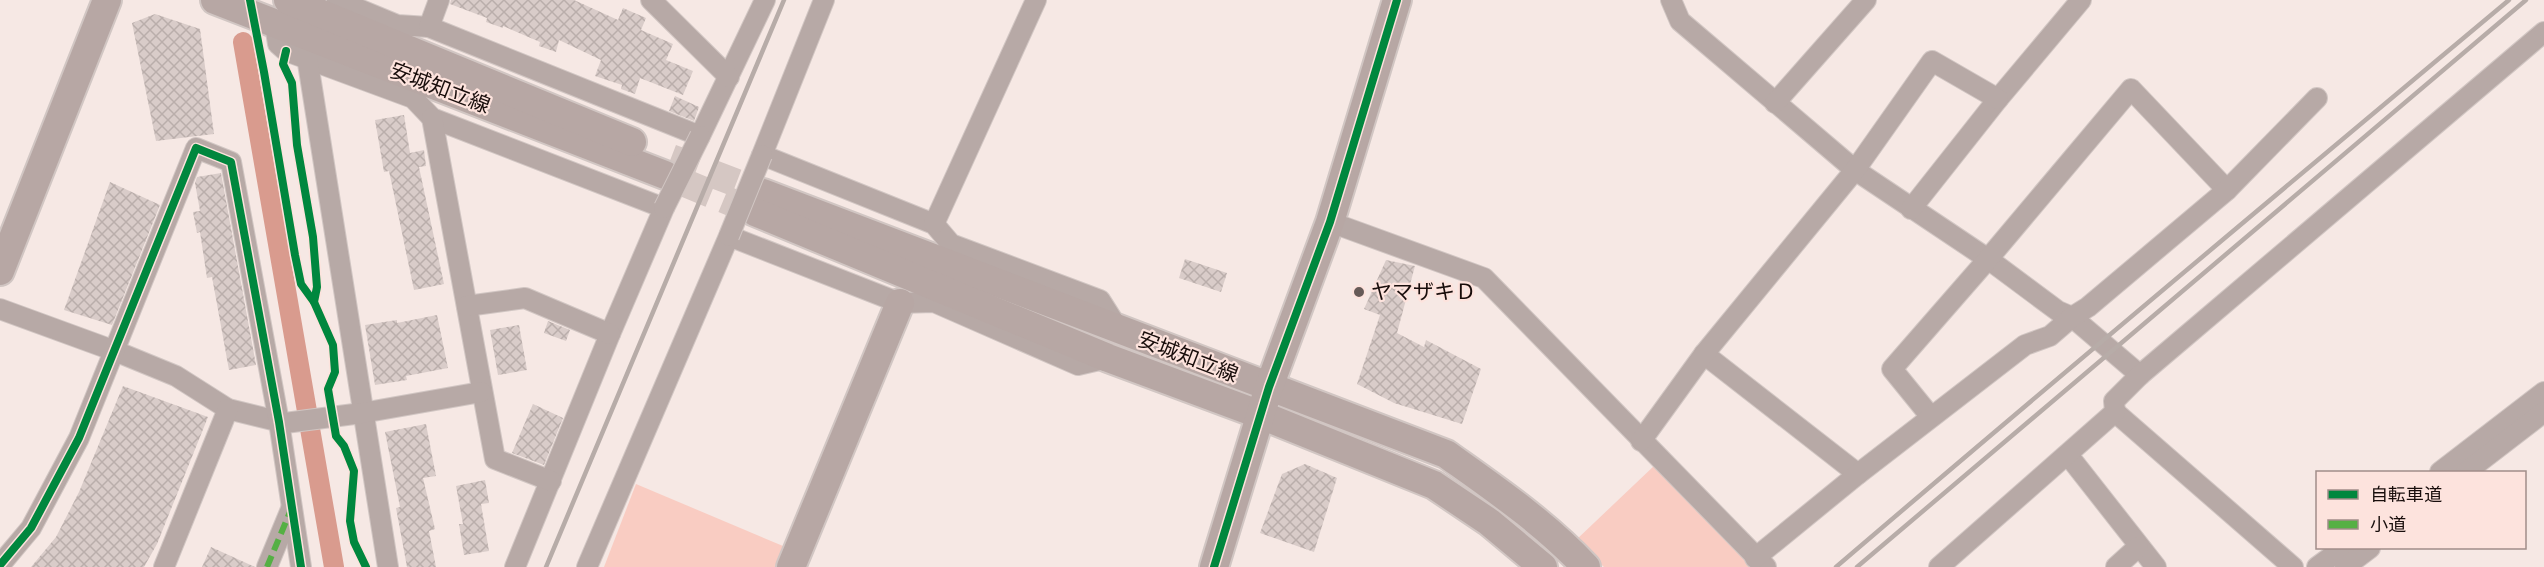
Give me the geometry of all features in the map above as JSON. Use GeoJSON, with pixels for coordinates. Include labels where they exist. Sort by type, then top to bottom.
{"type":"FeatureCollection","features":[{"type":"Feature","properties":{"kind":"main road"},"geometry":{"type":"LineString","coordinates":[[0,271],[107,0]]}},
{"type":"Feature","properties":{"kind":"main road","name":"安城知立線"},"geometry":{"type":"LineString","coordinates":[[215,0],[281,12],[668,167]]}},
{"type":"Feature","properties":{"kind":"main road"},"geometry":{"type":"LineString","coordinates":[[1214,567],[1269,387],[1330,222],[1397,0]]}},
{"type":"Feature","properties":{"kind":"main road","name":"安城知立線"},"geometry":{"type":"LineString","coordinates":[[1543,567],[1490,522],[1434,485],[1261,415],[1108,358],[759,202],[1119,330],[1446,454],[1509,498],[1565,545],[1586,567]]}},
{"type":"Feature","properties":{"kind":"main road"},"geometry":{"type":"LineString","coordinates":[[791,567],[900,303]]}},
{"type":"Feature","properties":{"kind":"street"},"geometry":{"type":"LineString","coordinates":[[337,0],[397,26],[429,27],[700,136]]}},
{"type":"Feature","properties":{"kind":"street"},"geometry":{"type":"LineString","coordinates":[[429,27],[439,0]]}},
{"type":"Feature","properties":{"kind":"street"},"geometry":{"type":"LineString","coordinates":[[651,0],[729,77]]}},
{"type":"Feature","properties":{"kind":"street"},"geometry":{"type":"LineString","coordinates":[[515,567],[664,208],[765,0]]}},
{"type":"Feature","properties":{"kind":"street"},"geometry":{"type":"LineString","coordinates":[[587,567],[729,236],[824,0]]}},
{"type":"Feature","properties":{"kind":"street"},"geometry":{"type":"LineString","coordinates":[[934,224],[1036,0]]}},
{"type":"Feature","properties":{"kind":"street"},"geometry":{"type":"LineString","coordinates":[[1671,0],[1680,21],[1855,170],[1988,259],[2058,311],[2072,317],[2140,375]]}},
{"type":"Feature","properties":{"kind":"street"},"geometry":{"type":"LineString","coordinates":[[1775,103],[1866,0]]}},
{"type":"Feature","properties":{"kind":"street"},"geometry":{"type":"LineString","coordinates":[[1911,209],[1998,99],[2081,0]]}},
{"type":"Feature","properties":{"kind":"street"},"geometry":{"type":"LineString","coordinates":[[281,12],[278,44],[286,51],[413,98],[432,118],[664,208]]}},
{"type":"Feature","properties":{"kind":"street"},"geometry":{"type":"LineString","coordinates":[[2293,567],[2115,412],[2114,401],[2140,375],[2544,32]]}},
{"type":"Feature","properties":{"kind":"street"},"geometry":{"type":"LineString","coordinates":[[306,57],[388,567]]}},
{"type":"Feature","properties":{"kind":"street"},"geometry":{"type":"LineString","coordinates":[[1641,441],[1704,354],[1855,170],[1932,61],[1998,99]]}},
{"type":"Feature","properties":{"kind":"street"},"geometry":{"type":"LineString","coordinates":[[1931,417],[1892,369],[2131,89],[2227,190]]}},
{"type":"Feature","properties":{"kind":"street"},"geometry":{"type":"LineString","coordinates":[[1330,222],[1484,278],[1761,563],[1858,474],[1931,417],[2025,345],[2050,336],[2072,317],[2088,308],[2227,190],[2317,98]]}},
{"type":"Feature","properties":{"kind":"street"},"geometry":{"type":"LineString","coordinates":[[432,118],[495,459],[551,482]]}},
{"type":"Feature","properties":{"kind":"street"},"geometry":{"type":"LineString","coordinates":[[0,565],[31,528],[80,438],[196,147],[231,162],[282,422],[291,509],[301,567]]}},
{"type":"Feature","properties":{"kind":"street"},"geometry":{"type":"LineString","coordinates":[[762,155],[934,224],[951,244],[1100,300],[1119,330]]}},
{"type":"Feature","properties":{"kind":"street"},"geometry":{"type":"LineString","coordinates":[[729,236],[900,303],[934,302],[1078,365],[1108,358]]}},
{"type":"Feature","properties":{"kind":"street"},"geometry":{"type":"LineString","coordinates":[[467,306],[525,298],[610,334]]}},
{"type":"Feature","properties":{"kind":"street"},"geometry":{"type":"LineString","coordinates":[[0,309],[176,376],[228,409],[282,422],[362,413],[481,392]]}},
{"type":"Feature","properties":{"kind":"street"},"geometry":{"type":"LineString","coordinates":[[1704,354],[1858,474]]}},
{"type":"Feature","properties":{"kind":"street"},"geometry":{"type":"LineString","coordinates":[[2441,471],[2544,393]]}},
{"type":"Feature","properties":{"kind":"street"},"geometry":{"type":"LineString","coordinates":[[164,567],[228,409]]}},
{"type":"Feature","properties":{"kind":"street"},"geometry":{"type":"LineString","coordinates":[[1939,567],[2115,412]]}},
{"type":"Feature","properties":{"kind":"street"},"geometry":{"type":"LineString","coordinates":[[2467,471],[2544,412]]}},
{"type":"Feature","properties":{"kind":"street"},"geometry":{"type":"LineString","coordinates":[[2068,455],[2156,567]]}},
{"type":"Feature","properties":{"kind":"street"},"geometry":{"type":"LineString","coordinates":[[267,567],[291,509]]}},
{"type":"Feature","properties":{"kind":"street"},"geometry":{"type":"LineString","coordinates":[[2116,567],[2138,547]]}},
{"type":"Feature","properties":{"kind":"street"},"geometry":{"type":"LineString","coordinates":[[2317,567],[2342,549]]}},
{"type":"Feature","properties":{"kind":"street"},"geometry":{"type":"LineString","coordinates":[[2345,567],[2369,549]]}},
{"type":"Feature","properties":{"kind":"shaded area"},"geometry":{"type":"Polygon","coordinates":[[[1655,465],[1758,567],[1604,567],[1575,541],[1655,465]]]}},
{"type":"Feature","properties":{"kind":"shaded area"},"geometry":{"type":"Polygon","coordinates":[[[636,484],[783,546],[775,567],[604,567],[636,484]]]}},
{"type":"Feature","properties":{"kind":"building"},"geometry":{"type":"Polygon","coordinates":[[[451,0],[574,0],[618,20],[623,8],[646,18],[641,30],[673,44],[666,60],[693,71],[683,95],[640,78],[635,94],[621,89],[622,85],[595,76],[601,60],[559,40],[556,52],[539,46],[540,42],[503,26],[503,28],[486,22],[487,18],[450,4],[451,0]]]}},
{"type":"Feature","properties":{"kind":"building"},"geometry":{"type":"Polygon","coordinates":[[[155,14],[200,29],[214,134],[156,141],[132,23],[155,14]]]}},
{"type":"Feature","properties":{"kind":"building"},"geometry":{"type":"Polygon","coordinates":[[[675,96],[699,107],[694,121],[669,111],[675,96]]]}},
{"type":"Feature","properties":{"kind":"building"},"geometry":{"type":"Polygon","coordinates":[[[404,115],[410,153],[424,150],[426,166],[419,167],[444,284],[414,290],[389,171],[384,172],[375,120],[404,115]]]}},
{"type":"Feature","properties":{"kind":"building"},"geometry":{"type":"Polygon","coordinates":[[[221,173],[256,365],[229,370],[212,277],[207,278],[200,232],[197,233],[193,212],[200,211],[195,183],[197,177],[221,173]]]}},
{"type":"Feature","properties":{"kind":"building"},"geometry":{"type":"Polygon","coordinates":[[[110,182],[160,205],[112,325],[64,310],[110,182]]]}},
{"type":"Feature","properties":{"kind":"building"},"geometry":{"type":"Polygon","coordinates":[[[1185,259],[1227,273],[1221,292],[1179,278],[1185,259]]]}},
{"type":"Feature","properties":{"kind":"building"},"geometry":{"type":"Polygon","coordinates":[[[1386,260],[1415,266],[1397,333],[1424,347],[1426,340],[1481,369],[1462,424],[1394,403],[1357,384],[1380,315],[1364,309],[1386,260]]]}},
{"type":"Feature","properties":{"kind":"building"},"geometry":{"type":"Polygon","coordinates":[[[437,315],[448,368],[406,376],[407,380],[375,385],[365,325],[397,320],[397,323],[437,315]]]}},
{"type":"Feature","properties":{"kind":"building"},"geometry":{"type":"Polygon","coordinates":[[[548,321],[570,330],[566,341],[544,333],[548,321]]]}},
{"type":"Feature","properties":{"kind":"building"},"geometry":{"type":"Polygon","coordinates":[[[519,325],[527,370],[498,375],[490,330],[519,325]]]}},
{"type":"Feature","properties":{"kind":"building"},"geometry":{"type":"Polygon","coordinates":[[[123,386],[208,417],[157,544],[144,567],[31,567],[56,537],[79,492],[123,386]]]}},
{"type":"Feature","properties":{"kind":"building"},"geometry":{"type":"Polygon","coordinates":[[[533,404],[563,418],[544,465],[512,453],[533,404]]]}},
{"type":"Feature","properties":{"kind":"building"},"geometry":{"type":"Polygon","coordinates":[[[426,424],[436,476],[423,478],[435,529],[429,531],[436,567],[407,567],[396,508],[400,507],[385,432],[426,424]]]}},
{"type":"Feature","properties":{"kind":"building"},"geometry":{"type":"Polygon","coordinates":[[[1305,464],[1337,478],[1314,552],[1260,533],[1282,474],[1305,464]]]}},
{"type":"Feature","properties":{"kind":"building"},"geometry":{"type":"Polygon","coordinates":[[[485,480],[489,503],[481,504],[489,551],[464,555],[459,524],[463,524],[456,486],[485,480]]]}},
{"type":"Feature","properties":{"kind":"building"},"geometry":{"type":"Polygon","coordinates":[[[211,547],[255,567],[202,567],[211,547]]]}},
{"type":"Feature","properties":{"kind":"waterway"},"geometry":{"type":"LineString","coordinates":[[243,42],[334,567]]}},
{"type":"Feature","properties":{"kind":"tunnel"},"geometry":{"type":"LineString","coordinates":[[671,158],[763,193]]}},
{"type":"Feature","properties":{"kind":"tunnel"},"geometry":{"type":"LineString","coordinates":[[685,183],[755,212]]}},
{"type":"Feature","properties":{"kind":"railway"},"geometry":{"type":"LineString","coordinates":[[546,567],[784,0]]}},
{"type":"Feature","properties":{"kind":"railway"},"geometry":{"type":"LineString","coordinates":[[1836,567],[2509,0]]}},
{"type":"Feature","properties":{"kind":"railway"},"geometry":{"type":"LineString","coordinates":[[1857,567],[2526,0]]}},
{"type":"Feature","properties":{"kind":"marked path"},"geometry":{"type":"LineString","coordinates":[[267,567],[290,512]]}},
{"type":"Feature","properties":{"kind":"cycle path"},"geometry":{"type":"LineString","coordinates":[[250,0],[301,284],[314,302]]}},
{"type":"Feature","properties":{"kind":"cycle path"},"geometry":{"type":"LineString","coordinates":[[1214,567],[1269,387],[1330,222],[1397,0]]}},
{"type":"Feature","properties":{"kind":"cycle path"},"geometry":{"type":"LineString","coordinates":[[286,51],[283,64],[292,83],[297,145],[313,237],[317,287],[314,302],[333,345],[335,372],[328,389],[336,436],[344,446],[354,471],[350,521],[354,542],[366,567]]}},
{"type":"Feature","properties":{"kind":"cycle path"},"geometry":{"type":"LineString","coordinates":[[0,565],[31,528],[79,438],[196,148],[231,162],[279,422],[301,567]]}},
{"type":"Feature","properties":{"kind":"place","name":"ヤマザキＤ"},"geometry":{"type":"Point","coordinates":[1359,292]}}]}
